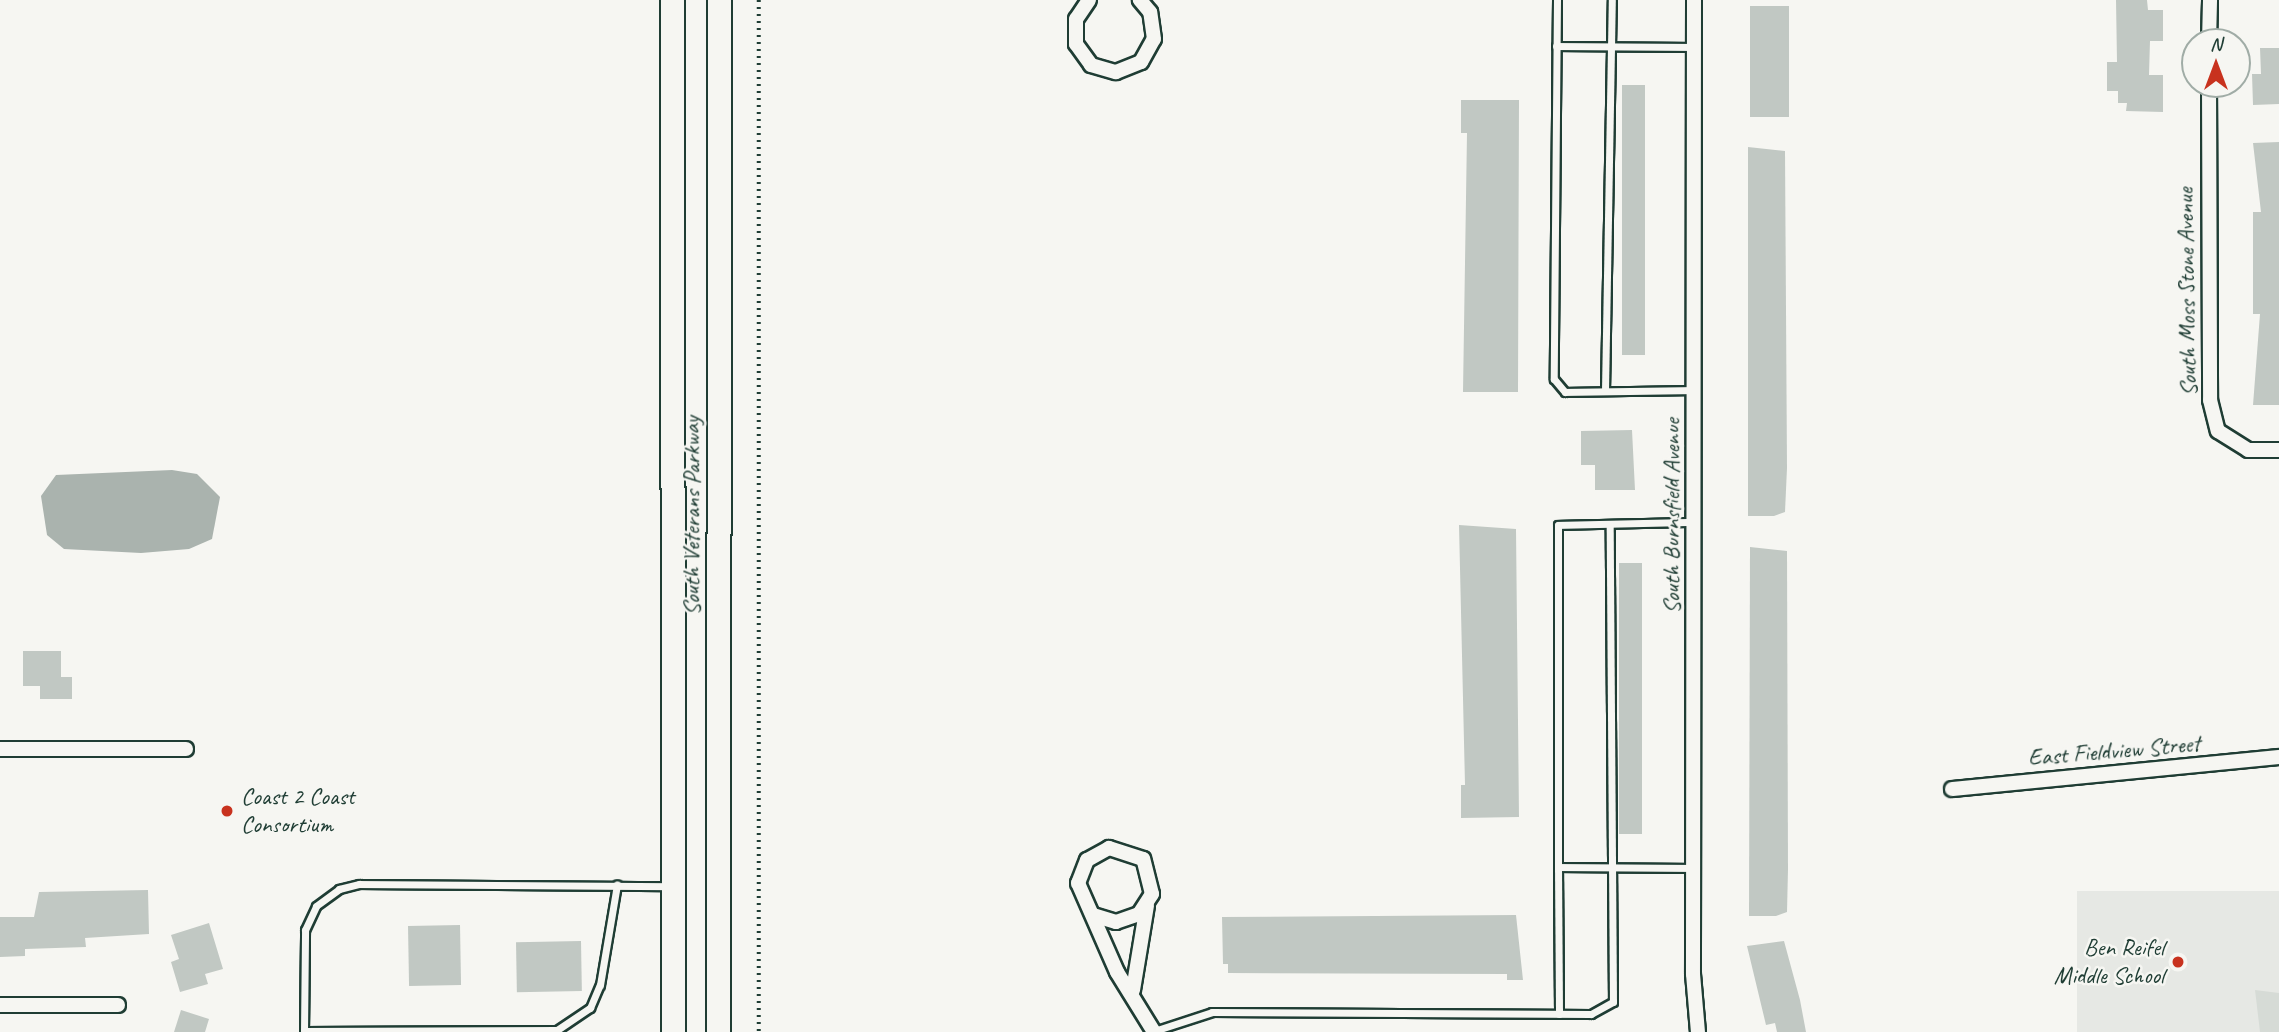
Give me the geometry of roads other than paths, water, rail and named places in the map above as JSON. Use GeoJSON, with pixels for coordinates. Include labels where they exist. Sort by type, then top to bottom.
{"type":"FeatureCollection","features":[{"type":"Feature","properties":{"kind":"highway","name":"South Veterans Parkway"},"geometry":{"type":"LineString","coordinates":[[672,0],[673,1032]]}},
{"type":"Feature","properties":{"kind":"highway","name":"South Veterans Parkway"},"geometry":{"type":"LineString","coordinates":[[718,1032],[719,0]]}},
{"type":"Feature","properties":{"kind":"street"},"geometry":{"type":"LineString","coordinates":[[1089,0],[1076,19],[1076,44],[1091,65],[1116,72],[1141,62],[1154,38],[1150,12],[1140,0]]}},
{"type":"Feature","properties":{"kind":"street","name":"South Burnsfield Avenue"},"geometry":{"type":"LineString","coordinates":[[1694,0],[1695,868],[1698,1032]]}},
{"type":"Feature","properties":{"kind":"street"},"geometry":{"type":"LineString","coordinates":[[2209,28],[2210,0]]}},
{"type":"Feature","properties":{"kind":"street","name":"South Moss Stone Avenue"},"geometry":{"type":"LineString","coordinates":[[2209,98],[2210,401],[2218,431],[2248,450],[2279,450]]}},
{"type":"Feature","properties":{"kind":"street"},"geometry":{"type":"LineString","coordinates":[[0,749],[187,749]]}},
{"type":"Feature","properties":{"kind":"street","name":"East Fieldview Street"},"geometry":{"type":"LineString","coordinates":[[1952,789],[2279,757]]}},
{"type":"Feature","properties":{"kind":"street"},"geometry":{"type":"LineString","coordinates":[[1133,990],[1153,881],[1143,859],[1109,848],[1087,860],[1078,883],[1117,972],[1133,990],[1154,1032]]}},
{"type":"Feature","properties":{"kind":"street"},"geometry":{"type":"LineString","coordinates":[[1093,915],[1128,920],[1147,905]]}},
{"type":"Feature","properties":{"kind":"street"},"geometry":{"type":"LineString","coordinates":[[0,1005],[118,1005]]}},
{"type":"Feature","properties":{"kind":"lane"},"geometry":{"type":"LineString","coordinates":[[1557,0],[1554,379],[1565,392],[1695,390]]}},
{"type":"Feature","properties":{"kind":"lane"},"geometry":{"type":"LineString","coordinates":[[1605,391],[1612,0]]}},
{"type":"Feature","properties":{"kind":"lane"},"geometry":{"type":"LineString","coordinates":[[1556,46],[1693,47]]}},
{"type":"Feature","properties":{"kind":"lane"},"geometry":{"type":"LineString","coordinates":[[1559,1014],[1558,525],[1695,522]]}},
{"type":"Feature","properties":{"kind":"lane"},"geometry":{"type":"LineString","coordinates":[[1154,1032],[1212,1012],[1591,1014],[1613,1002],[1610,524]]}},
{"type":"Feature","properties":{"kind":"lane"},"geometry":{"type":"LineString","coordinates":[[1558,867],[1695,868]]}},
{"type":"Feature","properties":{"kind":"lane"},"geometry":{"type":"LineString","coordinates":[[617,884],[600,985],[590,1008],[557,1030],[304,1031],[305,930],[316,906],[339,889],[617,884],[673,886]]}},
{"type":"Feature","properties":{"kind":"place","name":"Coast 2 Coast Consortium"},"geometry":{"type":"Point","coordinates":[227,811]}},
{"type":"Feature","properties":{"kind":"place","name":"Ben Reifel Middle School"},"geometry":{"type":"Point","coordinates":[2178,962]}}]}
